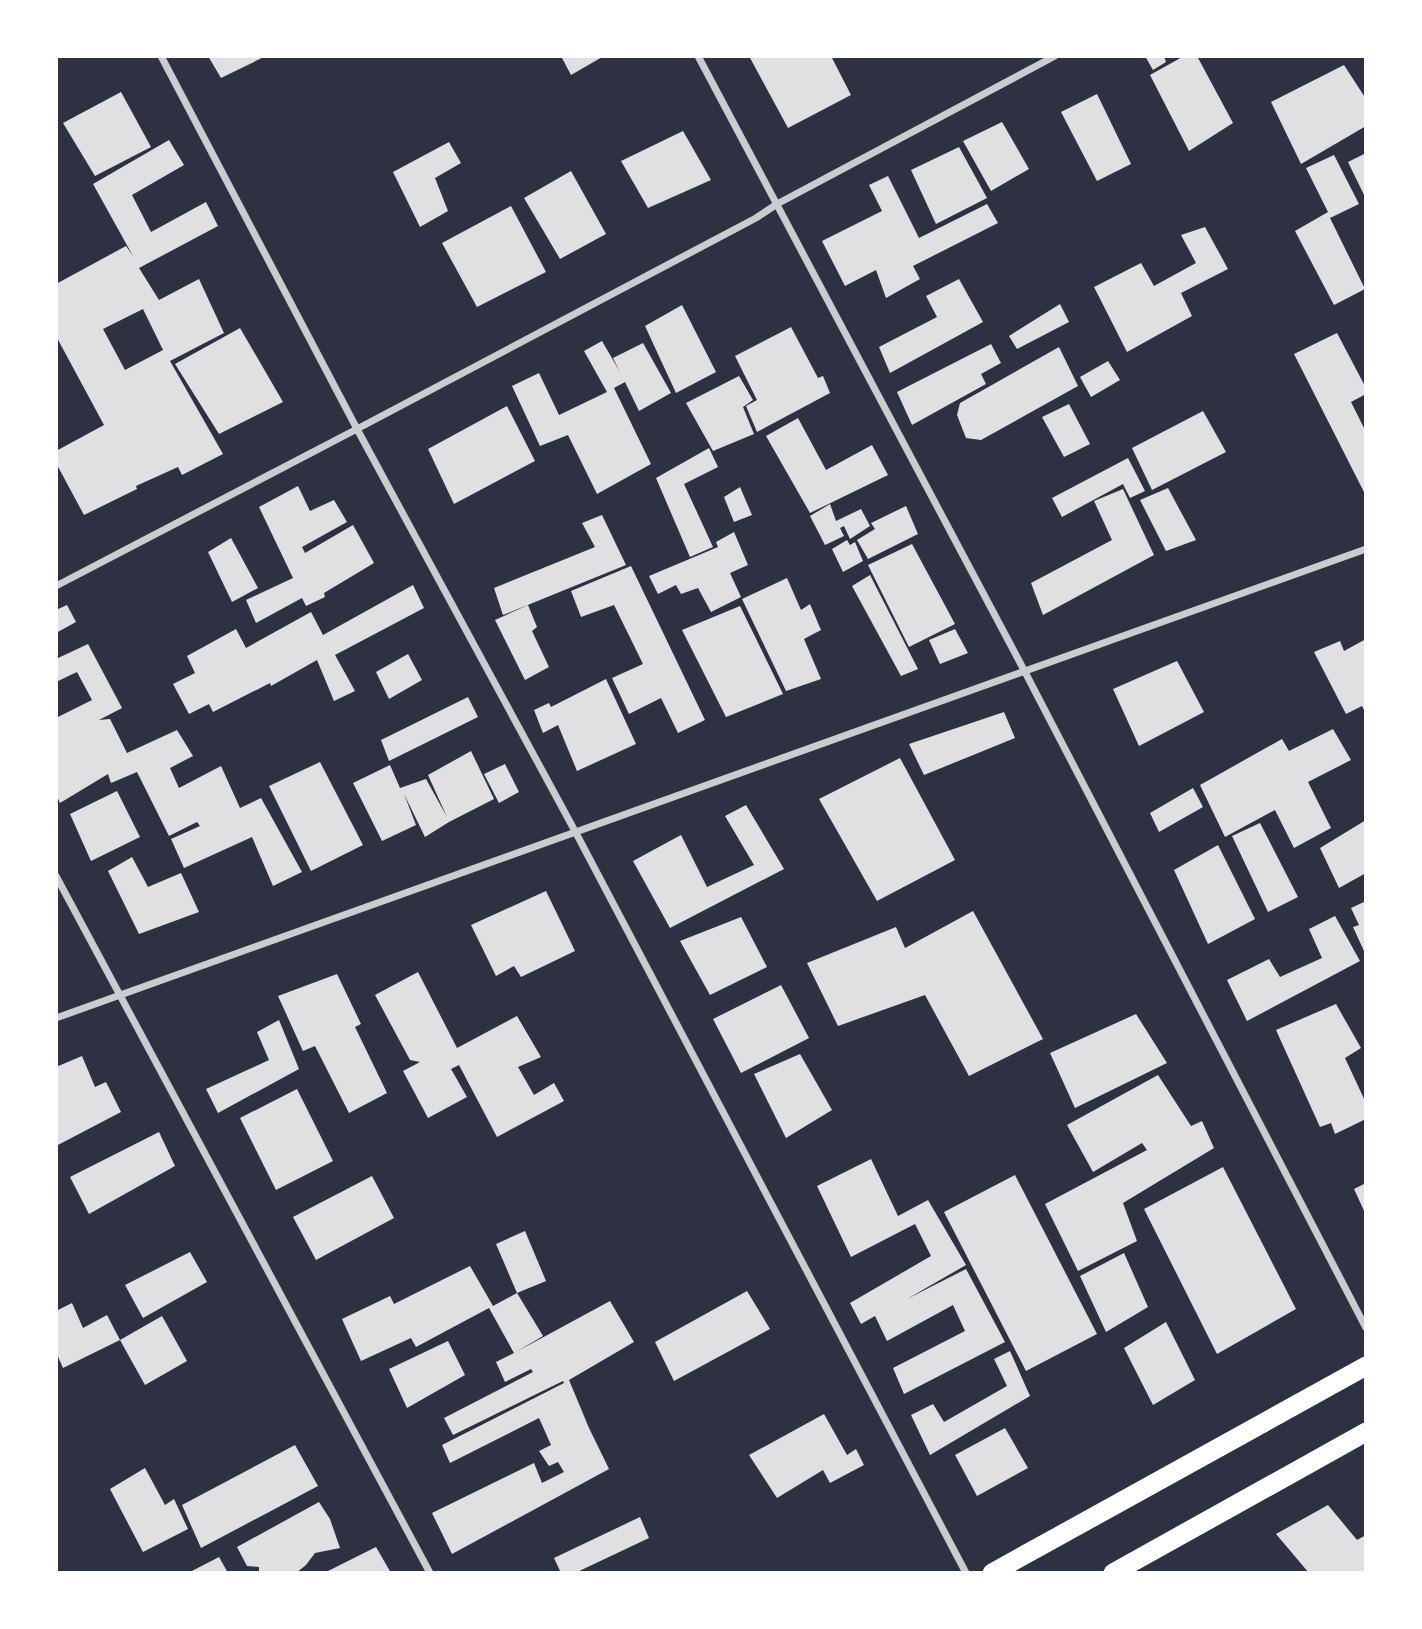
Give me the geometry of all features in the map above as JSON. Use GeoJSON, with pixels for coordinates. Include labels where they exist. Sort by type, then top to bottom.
{"type":"FeatureCollection","features":[{"type":"Feature","properties":{"kind":"highway"},"geometry":{"type":"LineString","coordinates":[[992,1573],[1366,1366]]}},
{"type":"Feature","properties":{"kind":"highway"},"geometry":{"type":"LineString","coordinates":[[1113,1573],[1366,1432]]}},
{"type":"Feature","properties":{"kind":"street"},"geometry":{"type":"LineString","coordinates":[[161,56],[357,429],[576,833],[966,1573]]}},
{"type":"Feature","properties":{"kind":"street"},"geometry":{"type":"LineString","coordinates":[[698,56],[1026,672],[1366,1328]]}},
{"type":"Feature","properties":{"kind":"street"},"geometry":{"type":"LineString","coordinates":[[56,586],[756,218],[777,204],[1055,56]]}},
{"type":"Feature","properties":{"kind":"street"},"geometry":{"type":"LineString","coordinates":[[56,1017],[1366,549]]}},
{"type":"Feature","properties":{"kind":"street"},"geometry":{"type":"LineString","coordinates":[[56,876],[429,1573]]}},
{"type":"Feature","properties":{"kind":"building"},"geometry":{"type":"Polygon","coordinates":[[[208,56],[266,56],[221,78],[208,56]]]}},
{"type":"Feature","properties":{"kind":"building"},"geometry":{"type":"Polygon","coordinates":[[[561,56],[604,56],[571,75],[561,56]]]}},
{"type":"Feature","properties":{"kind":"building"},"geometry":{"type":"Polygon","coordinates":[[[749,56],[831,56],[851,95],[788,128],[749,56]]]}},
{"type":"Feature","properties":{"kind":"building"},"geometry":{"type":"Polygon","coordinates":[[[1145,56],[1164,56],[1166,62],[1153,70],[1145,56]]]}},
{"type":"Feature","properties":{"kind":"building"},"geometry":{"type":"Polygon","coordinates":[[[1184,56],[1197,56],[1233,123],[1189,151],[1150,75],[1184,56]]]}},
{"type":"Feature","properties":{"kind":"building"},"geometry":{"type":"Polygon","coordinates":[[[1344,65],[1366,99],[1366,126],[1301,164],[1271,102],[1344,65]]]}},
{"type":"Feature","properties":{"kind":"building"},"geometry":{"type":"Polygon","coordinates":[[[121,92],[151,147],[95,176],[63,123],[121,92]]]}},
{"type":"Feature","properties":{"kind":"building"},"geometry":{"type":"Polygon","coordinates":[[[1097,94],[1131,164],[1097,181],[1061,112],[1097,94]]]}},
{"type":"Feature","properties":{"kind":"building"},"geometry":{"type":"Polygon","coordinates":[[[1002,122],[1029,169],[991,191],[963,141],[1002,122]]]}},
{"type":"Feature","properties":{"kind":"building"},"geometry":{"type":"Polygon","coordinates":[[[683,131],[711,180],[648,208],[621,161],[683,131]]]}},
{"type":"Feature","properties":{"kind":"building"},"geometry":{"type":"Polygon","coordinates":[[[169,140],[184,165],[132,195],[151,232],[206,202],[218,226],[139,268],[159,300],[199,279],[224,333],[170,361],[223,454],[182,475],[178,467],[136,486],[137,489],[84,515],[56,463],[56,451],[104,425],[56,336],[56,284],[126,246],[133,256],[93,184],[169,140]],[[143,309],[103,329],[125,370],[163,350],[143,309]]]}},
{"type":"Feature","properties":{"kind":"building"},"geometry":{"type":"Polygon","coordinates":[[[449,142],[461,163],[435,178],[448,211],[420,227],[393,172],[449,142]]]}},
{"type":"Feature","properties":{"kind":"building"},"geometry":{"type":"Polygon","coordinates":[[[959,147],[987,198],[936,224],[911,170],[959,147]]]}},
{"type":"Feature","properties":{"kind":"building"},"geometry":{"type":"Polygon","coordinates":[[[1366,153],[1366,199],[1348,162],[1366,153]]]}},
{"type":"Feature","properties":{"kind":"building"},"geometry":{"type":"Polygon","coordinates":[[[1334,155],[1359,204],[1330,218],[1365,289],[1334,305],[1295,231],[1328,212],[1306,168],[1334,155]]]}},
{"type":"Feature","properties":{"kind":"building"},"geometry":{"type":"Polygon","coordinates":[[[571,171],[606,234],[560,259],[524,198],[571,171]]]}},
{"type":"Feature","properties":{"kind":"building"},"geometry":{"type":"Polygon","coordinates":[[[888,176],[919,238],[987,204],[998,223],[913,266],[920,279],[886,298],[876,270],[845,286],[822,241],[882,211],[869,185],[888,176]]]}},
{"type":"Feature","properties":{"kind":"building"},"geometry":{"type":"Polygon","coordinates":[[[511,206],[546,272],[477,307],[442,243],[511,206]]]}},
{"type":"Feature","properties":{"kind":"building"},"geometry":{"type":"Polygon","coordinates":[[[1205,227],[1228,269],[1181,293],[1192,316],[1127,352],[1094,287],[1141,263],[1154,286],[1196,263],[1181,235],[1205,227]]]}},
{"type":"Feature","properties":{"kind":"building"},"geometry":{"type":"Polygon","coordinates":[[[959,279],[983,322],[890,373],[879,347],[937,317],[926,296],[959,279]]]}},
{"type":"Feature","properties":{"kind":"building"},"geometry":{"type":"Polygon","coordinates":[[[1060,304],[1069,322],[1017,349],[1009,336],[1060,304]]]}},
{"type":"Feature","properties":{"kind":"building"},"geometry":{"type":"Polygon","coordinates":[[[682,305],[716,372],[676,393],[645,326],[682,305]]]}},
{"type":"Feature","properties":{"kind":"building"},"geometry":{"type":"Polygon","coordinates":[[[791,327],[818,378],[823,376],[830,393],[757,432],[746,406],[757,400],[735,356],[791,327]]]}},
{"type":"Feature","properties":{"kind":"building"},"geometry":{"type":"Polygon","coordinates":[[[240,328],[283,402],[219,434],[175,364],[240,328]]]}},
{"type":"Feature","properties":{"kind":"building"},"geometry":{"type":"Polygon","coordinates":[[[1337,333],[1366,388],[1366,394],[1351,402],[1366,432],[1366,496],[1294,354],[1337,333]]]}},
{"type":"Feature","properties":{"kind":"building"},"geometry":{"type":"Polygon","coordinates":[[[602,341],[620,372],[613,358],[643,343],[671,393],[639,411],[625,382],[614,388],[651,464],[597,494],[568,435],[540,446],[512,386],[539,373],[559,415],[607,392],[584,351],[602,341]]]}},
{"type":"Feature","properties":{"kind":"building"},"geometry":{"type":"Polygon","coordinates":[[[991,344],[1001,363],[981,374],[986,384],[912,425],[897,392],[991,344]]]}},
{"type":"Feature","properties":{"kind":"building"},"geometry":{"type":"Polygon","coordinates":[[[1059,347],[1078,386],[981,440],[966,438],[957,415],[960,403],[1059,347]]]}},
{"type":"Feature","properties":{"kind":"building"},"geometry":{"type":"Polygon","coordinates":[[[1108,361],[1120,380],[1091,397],[1080,377],[1108,361]]]}},
{"type":"Feature","properties":{"kind":"building"},"geometry":{"type":"Polygon","coordinates":[[[739,376],[753,400],[743,407],[754,434],[713,451],[686,403],[739,376]]]}},
{"type":"Feature","properties":{"kind":"building"},"geometry":{"type":"Polygon","coordinates":[[[1069,404],[1090,444],[1064,457],[1042,417],[1069,404]]]}},
{"type":"Feature","properties":{"kind":"building"},"geometry":{"type":"Polygon","coordinates":[[[507,406],[535,461],[454,504],[428,449],[507,406]]]}},
{"type":"Feature","properties":{"kind":"building"},"geometry":{"type":"Polygon","coordinates":[[[1203,411],[1226,452],[1152,490],[1132,448],[1203,411]]]}},
{"type":"Feature","properties":{"kind":"building"},"geometry":{"type":"Polygon","coordinates":[[[798,418],[826,470],[872,445],[888,475],[810,513],[766,436],[798,418]]]}},
{"type":"Feature","properties":{"kind":"building"},"geometry":{"type":"Polygon","coordinates":[[[709,448],[718,467],[684,484],[713,547],[690,557],[656,478],[709,448]]]}},
{"type":"Feature","properties":{"kind":"building"},"geometry":{"type":"Polygon","coordinates":[[[1128,458],[1145,491],[1130,498],[1123,484],[1062,517],[1052,498],[1128,458]]]}},
{"type":"Feature","properties":{"kind":"building"},"geometry":{"type":"Polygon","coordinates":[[[298,486],[310,511],[334,500],[347,522],[302,547],[305,553],[353,525],[374,563],[324,593],[325,597],[306,606],[302,598],[256,623],[246,600],[293,578],[259,507],[298,486]]]}},
{"type":"Feature","properties":{"kind":"building"},"geometry":{"type":"Polygon","coordinates":[[[740,487],[752,515],[734,522],[724,497],[740,487]]]}},
{"type":"Feature","properties":{"kind":"building"},"geometry":{"type":"Polygon","coordinates":[[[1168,488],[1196,540],[1166,551],[1140,500],[1168,488]]]}},
{"type":"Feature","properties":{"kind":"building"},"geometry":{"type":"Polygon","coordinates":[[[1123,489],[1154,555],[1043,615],[1031,583],[1112,540],[1094,501],[1123,489]]]}},
{"type":"Feature","properties":{"kind":"building"},"geometry":{"type":"Polygon","coordinates":[[[830,504],[836,521],[861,509],[870,526],[850,539],[844,526],[840,528],[844,536],[825,545],[810,516],[830,504]]]}},
{"type":"Feature","properties":{"kind":"building"},"geometry":{"type":"Polygon","coordinates":[[[906,506],[918,534],[868,559],[857,540],[875,529],[871,523],[906,506]]]}},
{"type":"Feature","properties":{"kind":"building"},"geometry":{"type":"Polygon","coordinates":[[[602,515],[626,565],[503,615],[494,588],[595,547],[582,523],[602,515]]]}},
{"type":"Feature","properties":{"kind":"building"},"geometry":{"type":"Polygon","coordinates":[[[734,532],[748,565],[730,573],[741,597],[711,612],[698,588],[681,594],[676,585],[658,594],[649,576],[718,547],[716,542],[734,532]]]}},
{"type":"Feature","properties":{"kind":"building"},"geometry":{"type":"Polygon","coordinates":[[[231,538],[258,588],[232,602],[208,552],[231,538]]]}},
{"type":"Feature","properties":{"kind":"building"},"geometry":{"type":"Polygon","coordinates":[[[847,540],[850,545],[855,542],[863,561],[843,572],[832,549],[847,540]]]}},
{"type":"Feature","properties":{"kind":"building"},"geometry":{"type":"Polygon","coordinates":[[[912,544],[955,624],[909,647],[868,565],[912,544]]]}},
{"type":"Feature","properties":{"kind":"building"},"geometry":{"type":"Polygon","coordinates":[[[631,566],[705,720],[678,733],[661,698],[629,714],[612,678],[643,664],[614,605],[581,617],[571,591],[631,566]]]}},
{"type":"Feature","properties":{"kind":"building"},"geometry":{"type":"Polygon","coordinates":[[[870,575],[918,669],[901,676],[852,586],[870,575]]]}},
{"type":"Feature","properties":{"kind":"building"},"geometry":{"type":"Polygon","coordinates":[[[787,578],[801,610],[810,604],[821,630],[804,639],[821,679],[786,691],[742,599],[787,578]]]}},
{"type":"Feature","properties":{"kind":"building"},"geometry":{"type":"Polygon","coordinates":[[[413,585],[424,608],[335,655],[355,691],[334,701],[317,660],[271,686],[270,683],[213,712],[209,704],[189,714],[173,684],[195,673],[187,656],[236,629],[246,648],[311,612],[323,635],[413,585]]]}},
{"type":"Feature","properties":{"kind":"building"},"geometry":{"type":"Polygon","coordinates":[[[67,605],[76,622],[56,633],[56,610],[67,605]]]}},
{"type":"Feature","properties":{"kind":"building"},"geometry":{"type":"Polygon","coordinates":[[[528,605],[537,627],[532,631],[549,667],[525,680],[495,620],[528,605]]]}},
{"type":"Feature","properties":{"kind":"building"},"geometry":{"type":"Polygon","coordinates":[[[740,606],[783,694],[726,717],[682,630],[740,606]]]}},
{"type":"Feature","properties":{"kind":"building"},"geometry":{"type":"Polygon","coordinates":[[[955,629],[968,653],[940,664],[929,640],[955,629]]]}},
{"type":"Feature","properties":{"kind":"building"},"geometry":{"type":"Polygon","coordinates":[[[1366,639],[1366,714],[1362,706],[1346,714],[1314,652],[1340,641],[1344,651],[1366,639]]]}},
{"type":"Feature","properties":{"kind":"building"},"geometry":{"type":"Polygon","coordinates":[[[88,644],[122,708],[99,720],[110,719],[127,753],[177,730],[193,756],[170,768],[179,788],[221,766],[240,808],[261,798],[302,872],[273,886],[252,837],[184,868],[171,839],[200,826],[197,822],[169,836],[137,772],[111,783],[108,774],[60,803],[56,794],[56,718],[92,700],[77,672],[56,682],[56,659],[88,644]]]}},
{"type":"Feature","properties":{"kind":"building"},"geometry":{"type":"Polygon","coordinates":[[[408,654],[422,680],[389,699],[376,672],[408,654]]]}},
{"type":"Feature","properties":{"kind":"building"},"geometry":{"type":"Polygon","coordinates":[[[1177,661],[1204,712],[1139,746],[1113,689],[1177,661]]]}},
{"type":"Feature","properties":{"kind":"building"},"geometry":{"type":"Polygon","coordinates":[[[606,679],[636,744],[577,771],[558,725],[543,733],[534,710],[549,703],[551,707],[606,679]]]}},
{"type":"Feature","properties":{"kind":"building"},"geometry":{"type":"Polygon","coordinates":[[[468,697],[478,717],[389,761],[381,740],[468,697]]]}},
{"type":"Feature","properties":{"kind":"building"},"geometry":{"type":"Polygon","coordinates":[[[1004,712],[1015,738],[924,775],[909,744],[1004,712]]]}},
{"type":"Feature","properties":{"kind":"building"},"geometry":{"type":"Polygon","coordinates":[[[1333,729],[1351,760],[1308,782],[1331,828],[1294,848],[1275,810],[1225,837],[1200,785],[1282,739],[1289,751],[1333,729]]]}},
{"type":"Feature","properties":{"kind":"building"},"geometry":{"type":"Polygon","coordinates":[[[471,751],[494,799],[425,837],[404,794],[416,825],[382,841],[353,783],[390,765],[400,788],[426,779],[447,817],[428,775],[471,751]]]}},
{"type":"Feature","properties":{"kind":"building"},"geometry":{"type":"Polygon","coordinates":[[[900,758],[955,860],[877,901],[819,799],[900,758]]]}},
{"type":"Feature","properties":{"kind":"building"},"geometry":{"type":"Polygon","coordinates":[[[320,762],[363,845],[311,871],[269,786],[320,762]]]}},
{"type":"Feature","properties":{"kind":"building"},"geometry":{"type":"Polygon","coordinates":[[[505,764],[519,792],[499,803],[484,774],[505,764]]]}},
{"type":"Feature","properties":{"kind":"building"},"geometry":{"type":"Polygon","coordinates":[[[1193,788],[1203,807],[1159,832],[1150,813],[1193,788]]]}},
{"type":"Feature","properties":{"kind":"building"},"geometry":{"type":"Polygon","coordinates":[[[117,791],[140,837],[91,861],[70,814],[117,791]]]}},
{"type":"Feature","properties":{"kind":"building"},"geometry":{"type":"Polygon","coordinates":[[[746,805],[784,869],[670,928],[633,861],[681,835],[707,887],[754,865],[725,816],[746,805]]]}},
{"type":"Feature","properties":{"kind":"building"},"geometry":{"type":"Polygon","coordinates":[[[1366,820],[1366,873],[1339,888],[1320,848],[1366,820]]]}},
{"type":"Feature","properties":{"kind":"building"},"geometry":{"type":"Polygon","coordinates":[[[1260,823],[1298,897],[1268,912],[1232,836],[1260,823]]]}},
{"type":"Feature","properties":{"kind":"building"},"geometry":{"type":"Polygon","coordinates":[[[1218,845],[1255,919],[1208,944],[1174,870],[1218,845]]]}},
{"type":"Feature","properties":{"kind":"building"},"geometry":{"type":"Polygon","coordinates":[[[132,857],[148,887],[181,873],[199,912],[139,934],[108,871],[132,857]]]}},
{"type":"Feature","properties":{"kind":"building"},"geometry":{"type":"Polygon","coordinates":[[[546,891],[575,951],[521,977],[514,966],[496,976],[471,925],[546,891]]]}},
{"type":"Feature","properties":{"kind":"building"},"geometry":{"type":"Polygon","coordinates":[[[1366,901],[1364,951],[1353,927],[1359,925],[1351,908],[1366,901]]]}},
{"type":"Feature","properties":{"kind":"building"},"geometry":{"type":"Polygon","coordinates":[[[973,911],[1043,1039],[969,1076],[925,995],[838,1026],[807,963],[896,927],[905,948],[973,911]]]}},
{"type":"Feature","properties":{"kind":"building"},"geometry":{"type":"Polygon","coordinates":[[[1335,916],[1360,961],[1247,1021],[1227,980],[1269,959],[1280,977],[1322,958],[1309,929],[1335,916]]]}},
{"type":"Feature","properties":{"kind":"building"},"geometry":{"type":"Polygon","coordinates":[[[741,917],[767,967],[710,995],[680,941],[741,917]]]}},
{"type":"Feature","properties":{"kind":"building"},"geometry":{"type":"Polygon","coordinates":[[[418,972],[457,1048],[517,1016],[541,1057],[518,1067],[534,1095],[554,1083],[564,1101],[497,1137],[459,1065],[451,1069],[467,1097],[428,1118],[403,1071],[420,1062],[410,1060],[375,995],[418,972]]]}},
{"type":"Feature","properties":{"kind":"building"},"geometry":{"type":"Polygon","coordinates":[[[337,974],[361,1024],[355,1027],[387,1093],[349,1113],[315,1046],[303,1051],[278,996],[337,974]]]}},
{"type":"Feature","properties":{"kind":"building"},"geometry":{"type":"Polygon","coordinates":[[[781,985],[809,1038],[741,1073],[713,1019],[781,985]]]}},
{"type":"Feature","properties":{"kind":"building"},"geometry":{"type":"Polygon","coordinates":[[[1336,1004],[1361,1048],[1345,1058],[1366,1103],[1366,1119],[1335,1134],[1331,1123],[1320,1127],[1276,1030],[1336,1004]]]}},
{"type":"Feature","properties":{"kind":"building"},"geometry":{"type":"Polygon","coordinates":[[[1136,1014],[1167,1063],[1075,1108],[1050,1053],[1136,1014]]]}},
{"type":"Feature","properties":{"kind":"building"},"geometry":{"type":"Polygon","coordinates":[[[279,1020],[299,1069],[218,1113],[206,1089],[269,1060],[257,1032],[279,1020]]]}},
{"type":"Feature","properties":{"kind":"building"},"geometry":{"type":"Polygon","coordinates":[[[800,1054],[832,1110],[786,1138],[754,1074],[800,1054]]]}},
{"type":"Feature","properties":{"kind":"building"},"geometry":{"type":"Polygon","coordinates":[[[82,1056],[95,1087],[106,1082],[121,1112],[56,1146],[56,1067],[82,1056]]]}},
{"type":"Feature","properties":{"kind":"building"},"geometry":{"type":"Polygon","coordinates":[[[1158,1075],[1191,1126],[1202,1121],[1214,1148],[1123,1203],[1137,1241],[1078,1271],[1045,1204],[1147,1150],[1142,1143],[1093,1172],[1067,1125],[1158,1075]]]}},
{"type":"Feature","properties":{"kind":"building"},"geometry":{"type":"Polygon","coordinates":[[[297,1089],[333,1161],[276,1190],[240,1118],[297,1089]]]}},
{"type":"Feature","properties":{"kind":"building"},"geometry":{"type":"Polygon","coordinates":[[[159,1132],[175,1166],[89,1214],[70,1177],[159,1132]]]}},
{"type":"Feature","properties":{"kind":"building"},"geometry":{"type":"Polygon","coordinates":[[[871,1159],[898,1216],[928,1200],[966,1265],[907,1299],[966,1269],[1005,1342],[904,1394],[893,1368],[965,1331],[953,1305],[887,1341],[875,1316],[861,1324],[850,1303],[931,1256],[915,1224],[851,1257],[817,1186],[871,1159]]]}},
{"type":"Feature","properties":{"kind":"building"},"geometry":{"type":"Polygon","coordinates":[[[1223,1167],[1296,1309],[1217,1354],[1144,1209],[1223,1167]]]}},
{"type":"Feature","properties":{"kind":"building"},"geometry":{"type":"Polygon","coordinates":[[[1015,1175],[1097,1334],[1026,1371],[944,1212],[1015,1175]]]}},
{"type":"Feature","properties":{"kind":"building"},"geometry":{"type":"Polygon","coordinates":[[[372,1176],[394,1218],[316,1260],[293,1217],[372,1176]]]}},
{"type":"Feature","properties":{"kind":"building"},"geometry":{"type":"Polygon","coordinates":[[[1366,1183],[1366,1215],[1354,1189],[1366,1183]]]}},
{"type":"Feature","properties":{"kind":"building"},"geometry":{"type":"Polygon","coordinates":[[[525,1231],[546,1281],[517,1293],[496,1244],[525,1231]]]}},
{"type":"Feature","properties":{"kind":"building"},"geometry":{"type":"Polygon","coordinates":[[[190,1252],[207,1282],[143,1318],[125,1285],[190,1252]]]}},
{"type":"Feature","properties":{"kind":"building"},"geometry":{"type":"Polygon","coordinates":[[[1124,1253],[1148,1307],[1106,1332],[1080,1276],[1124,1253]]]}},
{"type":"Feature","properties":{"kind":"building"},"geometry":{"type":"Polygon","coordinates":[[[470,1266],[493,1306],[517,1293],[543,1336],[516,1352],[610,1301],[634,1342],[569,1380],[609,1469],[452,1554],[432,1513],[534,1463],[542,1483],[564,1472],[558,1462],[549,1466],[539,1451],[551,1445],[539,1418],[450,1463],[442,1445],[564,1383],[563,1381],[453,1435],[444,1418],[533,1372],[531,1369],[505,1382],[496,1362],[514,1353],[489,1308],[416,1347],[411,1338],[361,1361],[342,1319],[390,1296],[394,1304],[470,1266]]]}},
{"type":"Feature","properties":{"kind":"building"},"geometry":{"type":"Polygon","coordinates":[[[747,1291],[770,1329],[674,1381],[655,1342],[747,1291]]]}},
{"type":"Feature","properties":{"kind":"building"},"geometry":{"type":"Polygon","coordinates":[[[72,1303],[83,1328],[107,1315],[120,1340],[63,1368],[56,1352],[56,1311],[72,1303]]]}},
{"type":"Feature","properties":{"kind":"building"},"geometry":{"type":"Polygon","coordinates":[[[162,1316],[187,1361],[145,1385],[120,1340],[162,1316]]]}},
{"type":"Feature","properties":{"kind":"building"},"geometry":{"type":"Polygon","coordinates":[[[1166,1322],[1195,1380],[1153,1405],[1124,1348],[1166,1322]]]}},
{"type":"Feature","properties":{"kind":"building"},"geometry":{"type":"Polygon","coordinates":[[[448,1341],[465,1375],[407,1408],[389,1369],[448,1341]]]}},
{"type":"Feature","properties":{"kind":"building"},"geometry":{"type":"Polygon","coordinates":[[[1010,1351],[1030,1396],[930,1455],[911,1415],[933,1404],[944,1422],[1007,1386],[994,1359],[1010,1351]]]}},
{"type":"Feature","properties":{"kind":"building"},"geometry":{"type":"Polygon","coordinates":[[[824,1414],[847,1455],[856,1449],[864,1465],[830,1483],[823,1470],[777,1498],[749,1455],[824,1414]]]}},
{"type":"Feature","properties":{"kind":"building"},"geometry":{"type":"Polygon","coordinates":[[[1005,1428],[1028,1468],[977,1496],[955,1455],[1005,1428]]]}},
{"type":"Feature","properties":{"kind":"building"},"geometry":{"type":"Polygon","coordinates":[[[295,1445],[318,1486],[201,1548],[182,1505],[295,1445]]]}},
{"type":"Feature","properties":{"kind":"building"},"geometry":{"type":"Polygon","coordinates":[[[145,1468],[165,1505],[174,1499],[188,1529],[143,1552],[110,1489],[145,1468]]]}},
{"type":"Feature","properties":{"kind":"building"},"geometry":{"type":"Polygon","coordinates":[[[319,1502],[330,1519],[340,1548],[315,1553],[296,1573],[259,1573],[259,1567],[247,1566],[237,1547],[319,1502]]]}},
{"type":"Feature","properties":{"kind":"building"},"geometry":{"type":"Polygon","coordinates":[[[1328,1505],[1357,1540],[1366,1535],[1366,1573],[1309,1573],[1276,1534],[1328,1505]]]}},
{"type":"Feature","properties":{"kind":"building"},"geometry":{"type":"Polygon","coordinates":[[[640,1517],[649,1538],[575,1573],[561,1573],[554,1558],[640,1517]]]}},
{"type":"Feature","properties":{"kind":"building"},"geometry":{"type":"Polygon","coordinates":[[[376,1547],[391,1573],[324,1573],[376,1547]]]}},
{"type":"Feature","properties":{"kind":"building"},"geometry":{"type":"Polygon","coordinates":[[[219,1557],[228,1573],[188,1573],[219,1557]]]}}]}
